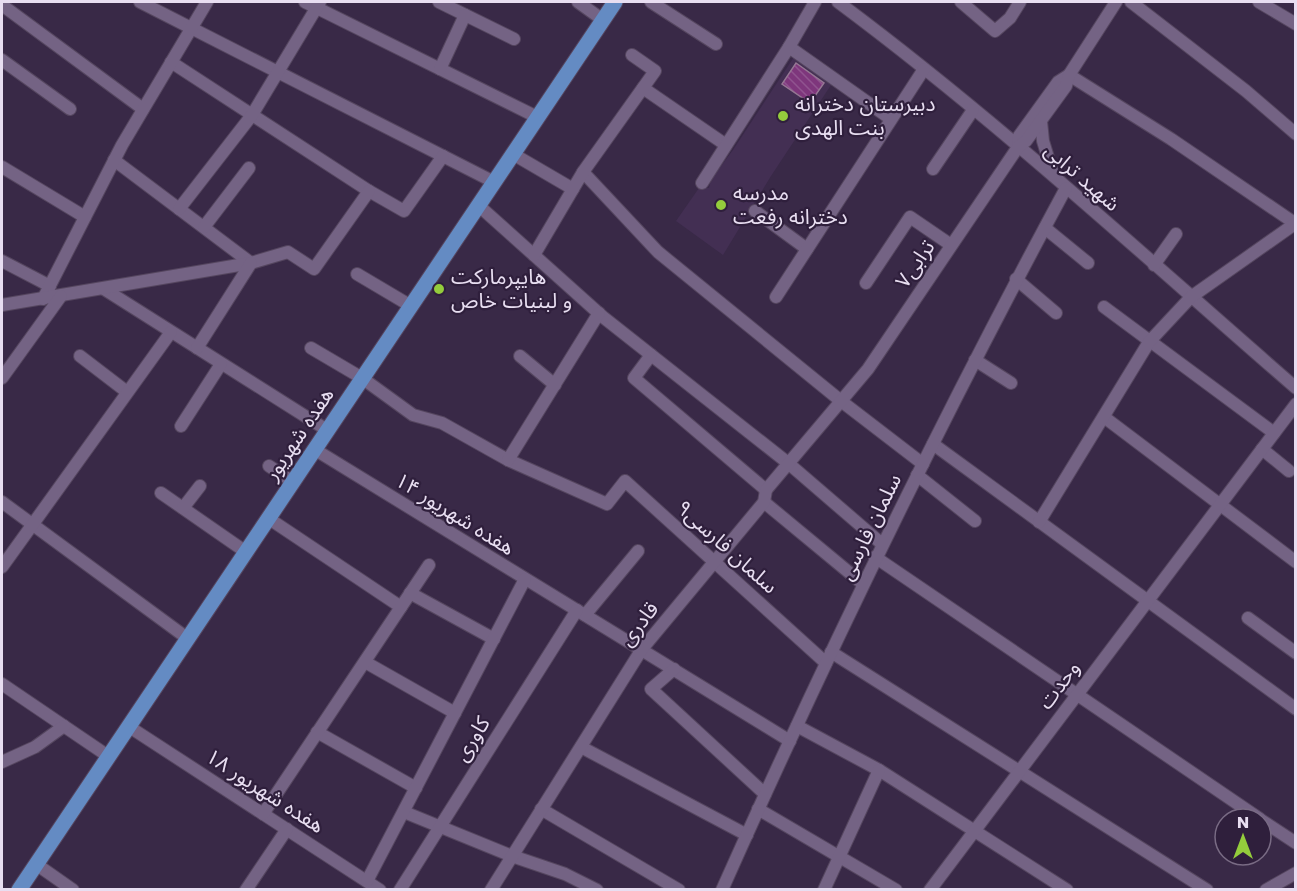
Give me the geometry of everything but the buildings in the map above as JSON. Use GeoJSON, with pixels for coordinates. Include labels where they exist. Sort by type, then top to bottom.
{"type":"FeatureCollection","features":[{"type":"Feature","properties":{"kind":"main road","name":"هفده شهریور"},"geometry":{"type":"LineString","coordinates":[[19,890],[615,2]]}},
{"type":"Feature","properties":{"kind":"street"},"geometry":{"type":"LineString","coordinates":[[140,2],[494,182]]}},
{"type":"Feature","properties":{"kind":"street"},"geometry":{"type":"LineString","coordinates":[[43,299],[114,160],[207,2]]}},
{"type":"Feature","properties":{"kind":"street"},"geometry":{"type":"LineString","coordinates":[[438,2],[514,39]]}},
{"type":"Feature","properties":{"kind":"street"},"geometry":{"type":"LineString","coordinates":[[578,2],[603,20]]}},
{"type":"Feature","properties":{"kind":"street"},"geometry":{"type":"LineString","coordinates":[[651,2],[716,44]]}},
{"type":"Feature","properties":{"kind":"street"},"geometry":{"type":"LineString","coordinates":[[702,183],[815,2]]}},
{"type":"Feature","properties":{"kind":"street","name":"شهید ترابی"},"geometry":{"type":"LineString","coordinates":[[838,2],[1018,147],[1296,388]]}},
{"type":"Feature","properties":{"kind":"street"},"geometry":{"type":"LineString","coordinates":[[961,2],[995,31],[1010,18],[1020,2]]}},
{"type":"Feature","properties":{"kind":"street"},"geometry":{"type":"LineString","coordinates":[[1018,147],[1026,141],[1066,87],[1069,75],[1116,2]]}},
{"type":"Feature","properties":{"kind":"street"},"geometry":{"type":"LineString","coordinates":[[1131,2],[1246,91],[1296,134]]}},
{"type":"Feature","properties":{"kind":"street"},"geometry":{"type":"LineString","coordinates":[[1259,2],[1296,24]]}},
{"type":"Feature","properties":{"kind":"street"},"geometry":{"type":"LineString","coordinates":[[179,209],[252,115],[278,72],[314,3],[537,117]]}},
{"type":"Feature","properties":{"kind":"street"},"geometry":{"type":"LineString","coordinates":[[2,5],[143,109]]}},
{"type":"Feature","properties":{"kind":"street"},"geometry":{"type":"LineString","coordinates":[[440,69],[465,15]]}},
{"type":"Feature","properties":{"kind":"street"},"geometry":{"type":"LineString","coordinates":[[789,47],[891,119]]}},
{"type":"Feature","properties":{"kind":"street"},"geometry":{"type":"LineString","coordinates":[[534,255],[583,172],[655,71],[632,55]]}},
{"type":"Feature","properties":{"kind":"street"},"geometry":{"type":"LineString","coordinates":[[2,60],[70,109]]}},
{"type":"Feature","properties":{"kind":"street"},"geometry":{"type":"LineString","coordinates":[[171,62],[369,191],[404,211],[443,156]]}},
{"type":"Feature","properties":{"kind":"street"},"geometry":{"type":"LineString","coordinates":[[776,297],[924,69]]}},
{"type":"Feature","properties":{"kind":"street"},"geometry":{"type":"LineString","coordinates":[[1018,147],[1019,136],[1058,82],[1069,75]]}},
{"type":"Feature","properties":{"kind":"street"},"geometry":{"type":"LineString","coordinates":[[1039,522],[1149,342],[1191,297],[1295,223],[1171,139],[1069,75]]}},
{"type":"Feature","properties":{"kind":"street"},"geometry":{"type":"LineString","coordinates":[[643,88],[726,145]]}},
{"type":"Feature","properties":{"kind":"street"},"geometry":{"type":"LineString","coordinates":[[933,169],[973,110]]}},
{"type":"Feature","properties":{"kind":"street"},"geometry":{"type":"LineString","coordinates":[[1041,121],[1045,151],[1054,178]]}},
{"type":"Feature","properties":{"kind":"street","name":"ترابی۷"},"geometry":{"type":"LineString","coordinates":[[841,401],[868,369],[1018,147]]}},
{"type":"Feature","properties":{"kind":"street"},"geometry":{"type":"LineString","coordinates":[[513,154],[573,189]]}},
{"type":"Feature","properties":{"kind":"street"},"geometry":{"type":"LineString","coordinates":[[114,160],[251,263]]}},
{"type":"Feature","properties":{"kind":"street"},"geometry":{"type":"LineString","coordinates":[[2,167],[85,217]]}},
{"type":"Feature","properties":{"kind":"street"},"geometry":{"type":"LineString","coordinates":[[204,227],[249,168]]}},
{"type":"Feature","properties":{"kind":"street"},"geometry":{"type":"LineString","coordinates":[[583,172],[658,252],[841,401],[923,464]]}},
{"type":"Feature","properties":{"kind":"street","name":"سلمان فارسی"},"geometry":{"type":"LineString","coordinates":[[722,890],[882,544],[1016,279],[1066,188]]}},
{"type":"Feature","properties":{"kind":"street"},"geometry":{"type":"LineString","coordinates":[[2,305],[251,263],[288,252],[314,269],[369,191]]}},
{"type":"Feature","properties":{"kind":"street"},"geometry":{"type":"LineString","coordinates":[[478,205],[599,313],[788,463],[882,544]]}},
{"type":"Feature","properties":{"kind":"street"},"geometry":{"type":"LineString","coordinates":[[755,211],[807,249]]}},
{"type":"Feature","properties":{"kind":"street"},"geometry":{"type":"LineString","coordinates":[[866,283],[910,217],[951,245]]}},
{"type":"Feature","properties":{"kind":"street"},"geometry":{"type":"LineString","coordinates":[[1045,228],[1088,263]]}},
{"type":"Feature","properties":{"kind":"street"},"geometry":{"type":"LineString","coordinates":[[1154,265],[1176,234]]}},
{"type":"Feature","properties":{"kind":"street"},"geometry":{"type":"LineString","coordinates":[[2,261],[50,286]]}},
{"type":"Feature","properties":{"kind":"street"},"geometry":{"type":"LineString","coordinates":[[197,348],[251,263]]}},
{"type":"Feature","properties":{"kind":"street"},"geometry":{"type":"LineString","coordinates":[[357,274],[411,306]]}},
{"type":"Feature","properties":{"kind":"street"},"geometry":{"type":"LineString","coordinates":[[1016,279],[1056,313]]}},
{"type":"Feature","properties":{"kind":"street"},"geometry":{"type":"LineString","coordinates":[[104,289],[327,430]]}},
{"type":"Feature","properties":{"kind":"street"},"geometry":{"type":"LineString","coordinates":[[2,378],[61,296]]}},
{"type":"Feature","properties":{"kind":"street"},"geometry":{"type":"LineString","coordinates":[[1104,307],[1274,434]]}},
{"type":"Feature","properties":{"kind":"street"},"geometry":{"type":"LineString","coordinates":[[311,348],[362,378],[413,415],[442,423],[508,460],[599,313]]}},
{"type":"Feature","properties":{"kind":"street"},"geometry":{"type":"LineString","coordinates":[[2,567],[171,332]]}},
{"type":"Feature","properties":{"kind":"street"},"geometry":{"type":"LineString","coordinates":[[651,355],[634,378],[863,584]]}},
{"type":"Feature","properties":{"kind":"street"},"geometry":{"type":"LineString","coordinates":[[80,356],[128,392]]}},
{"type":"Feature","properties":{"kind":"street"},"geometry":{"type":"LineString","coordinates":[[520,356],[555,385]]}},
{"type":"Feature","properties":{"kind":"street"},"geometry":{"type":"LineString","coordinates":[[975,360],[1011,383]]}},
{"type":"Feature","properties":{"kind":"street"},"geometry":{"type":"LineString","coordinates":[[181,426],[221,364]]}},
{"type":"Feature","properties":{"kind":"street","name":"قادری"},"geometry":{"type":"LineString","coordinates":[[491,890],[642,649],[714,562],[788,463],[841,401]]}},
{"type":"Feature","properties":{"kind":"street","name":"وحدت"},"geometry":{"type":"LineString","coordinates":[[930,890],[1296,404]]}},
{"type":"Feature","properties":{"kind":"street"},"geometry":{"type":"LineString","coordinates":[[1104,417],[1296,562]]}},
{"type":"Feature","properties":{"kind":"street"},"geometry":{"type":"LineString","coordinates":[[933,444],[1147,601],[1294,703]]}},
{"type":"Feature","properties":{"kind":"street","name":"هفده شهریور ۱۴"},"geometry":{"type":"LineString","coordinates":[[314,449],[790,741]]}},
{"type":"Feature","properties":{"kind":"street"},"geometry":{"type":"LineString","coordinates":[[1262,449],[1289,471]]}},
{"type":"Feature","properties":{"kind":"street","name":"سلمان فارسی۹"},"geometry":{"type":"LineString","coordinates":[[508,460],[607,504],[625,481],[714,562],[829,657],[1019,771],[1207,890]]}},
{"type":"Feature","properties":{"kind":"street"},"geometry":{"type":"LineString","coordinates":[[269,466],[292,482]]}},
{"type":"Feature","properties":{"kind":"street"},"geometry":{"type":"LineString","coordinates":[[917,476],[975,521]]}},
{"type":"Feature","properties":{"kind":"street"},"geometry":{"type":"LineString","coordinates":[[183,508],[200,486]]}},
{"type":"Feature","properties":{"kind":"street"},"geometry":{"type":"LineString","coordinates":[[161,493],[246,552]]}},
{"type":"Feature","properties":{"kind":"street"},"geometry":{"type":"LineString","coordinates":[[2,502],[187,638]]}},
{"type":"Feature","properties":{"kind":"street"},"geometry":{"type":"LineString","coordinates":[[268,518],[401,607]]}},
{"type":"Feature","properties":{"kind":"street","name":"کاوری"},"geometry":{"type":"LineString","coordinates":[[400,890],[581,613],[638,551]]}},
{"type":"Feature","properties":{"kind":"street"},"geometry":{"type":"LineString","coordinates":[[876,557],[1243,807]]}},
{"type":"Feature","properties":{"kind":"street"},"geometry":{"type":"LineString","coordinates":[[263,814],[429,565]]}},
{"type":"Feature","properties":{"kind":"street"},"geometry":{"type":"LineString","coordinates":[[367,881],[525,579]]}},
{"type":"Feature","properties":{"kind":"street"},"geometry":{"type":"LineString","coordinates":[[410,593],[494,639]]}},
{"type":"Feature","properties":{"kind":"street"},"geometry":{"type":"LineString","coordinates":[[1248,618],[1296,653]]}},
{"type":"Feature","properties":{"kind":"street"},"geometry":{"type":"LineString","coordinates":[[364,662],[455,713]]}},
{"type":"Feature","properties":{"kind":"street"},"geometry":{"type":"LineString","coordinates":[[674,669],[651,689],[765,794]]}},
{"type":"Feature","properties":{"kind":"street"},"geometry":{"type":"LineString","coordinates":[[2,684],[108,756]]}},
{"type":"Feature","properties":{"kind":"street"},"geometry":{"type":"LineString","coordinates":[[2,762],[35,747],[63,726]]}},
{"type":"Feature","properties":{"kind":"street","name":"هفده شهریور ۱۸"},"geometry":{"type":"LineString","coordinates":[[128,726],[380,890]]}},
{"type":"Feature","properties":{"kind":"street"},"geometry":{"type":"LineString","coordinates":[[797,726],[879,770],[1067,890]]}},
{"type":"Feature","properties":{"kind":"street"},"geometry":{"type":"LineString","coordinates":[[318,732],[416,788]]}},
{"type":"Feature","properties":{"kind":"street"},"geometry":{"type":"LineString","coordinates":[[581,747],[747,835]]}},
{"type":"Feature","properties":{"kind":"street"},"geometry":{"type":"LineString","coordinates":[[824,890],[879,770]]}},
{"type":"Feature","properties":{"kind":"street"},"geometry":{"type":"LineString","coordinates":[[758,809],[896,890]]}},
{"type":"Feature","properties":{"kind":"street"},"geometry":{"type":"LineString","coordinates":[[542,810],[679,890]]}},
{"type":"Feature","properties":{"kind":"street"},"geometry":{"type":"LineString","coordinates":[[404,812],[512,856],[565,874],[597,890]]}},
{"type":"Feature","properties":{"kind":"street"},"geometry":{"type":"LineString","coordinates":[[1273,827],[1296,843]]}},
{"type":"Feature","properties":{"kind":"street"},"geometry":{"type":"LineString","coordinates":[[246,890],[287,829]]}},
{"type":"Feature","properties":{"kind":"street"},"geometry":{"type":"LineString","coordinates":[[36,864],[73,890]]}},
{"type":"Feature","properties":{"kind":"street"},"geometry":{"type":"LineString","coordinates":[[1266,890],[1296,873]]}},
{"type":"Feature","properties":{"kind":"shaded area"},"geometry":{"type":"Polygon","coordinates":[[[794,57],[833,82],[771,176],[723,255],[676,221],[699,188],[709,188],[711,179],[733,150],[794,57]]]}},
{"type":"Feature","properties":{"kind":"place","name":"دبیرستان دخترانه بنت الهدی"},"geometry":{"type":"Point","coordinates":[783,116]}},
{"type":"Feature","properties":{"kind":"place","name":"مدرسه دخترانه رفعت"},"geometry":{"type":"Point","coordinates":[721,205]}},
{"type":"Feature","properties":{"kind":"place","name":"هایپرمارکت و لبنیات خاص"},"geometry":{"type":"Point","coordinates":[439,289]}}]}
